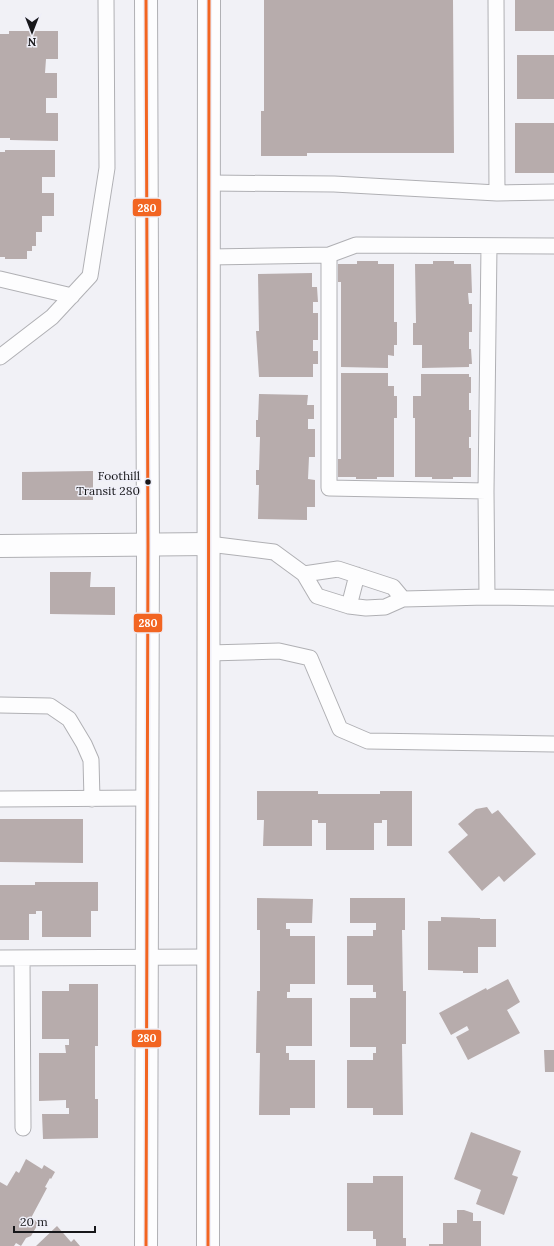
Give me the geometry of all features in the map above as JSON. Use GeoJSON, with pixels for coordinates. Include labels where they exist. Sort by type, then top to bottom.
{"type":"FeatureCollection","features":[{"type":"Feature","properties":{"kind":"main road"},"geometry":{"type":"LineString","coordinates":[[146,0],[148,545],[146,1246]]}},
{"type":"Feature","properties":{"kind":"main road"},"geometry":{"type":"LineString","coordinates":[[208,1246],[209,0]]}},
{"type":"Feature","properties":{"kind":"main road"},"geometry":{"type":"LineString","coordinates":[[0,546],[209,544]]}},
{"type":"Feature","properties":{"kind":"lane"},"geometry":{"type":"LineString","coordinates":[[0,356],[52,317],[90,276],[107,168],[106,0]]}},
{"type":"Feature","properties":{"kind":"lane"},"geometry":{"type":"LineString","coordinates":[[496,0],[497,193]]}},
{"type":"Feature","properties":{"kind":"lane"},"geometry":{"type":"LineString","coordinates":[[209,183],[334,184],[497,193],[554,192]]}},
{"type":"Feature","properties":{"kind":"lane"},"geometry":{"type":"LineString","coordinates":[[209,257],[329,255],[356,245],[554,246]]}},
{"type":"Feature","properties":{"kind":"lane"},"geometry":{"type":"LineString","coordinates":[[487,597],[486,491],[489,246]]}},
{"type":"Feature","properties":{"kind":"lane"},"geometry":{"type":"LineString","coordinates":[[329,255],[329,488],[486,491]]}},
{"type":"Feature","properties":{"kind":"lane"},"geometry":{"type":"LineString","coordinates":[[0,279],[72,296]]}},
{"type":"Feature","properties":{"kind":"lane"},"geometry":{"type":"LineString","coordinates":[[209,544],[274,552],[304,574],[317,596],[349,606],[366,608],[385,607],[403,599],[487,597],[554,598]]}},
{"type":"Feature","properties":{"kind":"lane"},"geometry":{"type":"LineString","coordinates":[[304,574],[338,569],[393,586],[403,599]]}},
{"type":"Feature","properties":{"kind":"lane"},"geometry":{"type":"LineString","coordinates":[[349,606],[357,575]]}},
{"type":"Feature","properties":{"kind":"lane"},"geometry":{"type":"LineString","coordinates":[[209,653],[280,651],[310,658],[340,729],[368,741],[554,744]]}},
{"type":"Feature","properties":{"kind":"lane"},"geometry":{"type":"LineString","coordinates":[[0,705],[50,706],[69,719],[84,744],[90,760],[92,799]]}},
{"type":"Feature","properties":{"kind":"lane"},"geometry":{"type":"LineString","coordinates":[[0,799],[147,798]]}},
{"type":"Feature","properties":{"kind":"lane"},"geometry":{"type":"LineString","coordinates":[[0,958],[209,957]]}},
{"type":"Feature","properties":{"kind":"lane"},"geometry":{"type":"LineString","coordinates":[[22,958],[23,1128]]}},
{"type":"Feature","properties":{"kind":"building"},"geometry":{"type":"Polygon","coordinates":[[[264,0],[453,0],[454,153],[307,153],[307,156],[261,156],[261,111],[264,111],[264,0]]]}},
{"type":"Feature","properties":{"kind":"building"},"geometry":{"type":"Polygon","coordinates":[[[515,0],[554,0],[554,31],[515,31],[515,0]]]}},
{"type":"Feature","properties":{"kind":"building"},"geometry":{"type":"Polygon","coordinates":[[[9,31],[58,31],[58,59],[46,59],[45,73],[57,73],[57,98],[46,98],[46,113],[58,113],[58,141],[10,140],[10,138],[0,138],[0,34],[9,34],[9,31]]]}},
{"type":"Feature","properties":{"kind":"building"},"geometry":{"type":"Polygon","coordinates":[[[517,55],[554,55],[554,99],[517,99],[517,55]]]}},
{"type":"Feature","properties":{"kind":"building"},"geometry":{"type":"Polygon","coordinates":[[[515,123],[554,123],[554,173],[515,173],[515,123]]]}},
{"type":"Feature","properties":{"kind":"building"},"geometry":{"type":"Polygon","coordinates":[[[5,150],[55,150],[55,177],[42,177],[42,193],[54,193],[54,216],[42,216],[42,232],[36,232],[36,246],[32,246],[32,251],[27,251],[27,259],[5,259],[5,257],[0,257],[0,152],[5,152],[5,150]]]}},
{"type":"Feature","properties":{"kind":"building"},"geometry":{"type":"Polygon","coordinates":[[[357,261],[378,261],[378,264],[394,264],[394,322],[397,322],[397,345],[394,345],[394,356],[388,355],[388,368],[341,367],[341,282],[338,282],[338,264],[357,264],[357,261]]]}},
{"type":"Feature","properties":{"kind":"building"},"geometry":{"type":"Polygon","coordinates":[[[433,261],[454,261],[454,264],[471,264],[472,293],[468,293],[469,304],[472,304],[472,332],[469,332],[469,349],[471,349],[472,364],[469,364],[469,367],[422,368],[422,345],[413,345],[413,323],[416,323],[415,264],[433,264],[433,261]]]}},
{"type":"Feature","properties":{"kind":"building"},"geometry":{"type":"Polygon","coordinates":[[[312,273],[312,287],[317,287],[318,302],[313,302],[313,313],[318,313],[318,340],[313,340],[313,351],[318,351],[318,364],[313,364],[313,377],[259,377],[256,331],[259,331],[258,274],[312,273]]]}},
{"type":"Feature","properties":{"kind":"building"},"geometry":{"type":"Polygon","coordinates":[[[341,373],[388,373],[388,386],[394,386],[394,396],[397,396],[397,418],[394,418],[394,477],[356,479],[356,477],[338,477],[338,459],[341,459],[341,373]]]}},
{"type":"Feature","properties":{"kind":"building"},"geometry":{"type":"Polygon","coordinates":[[[421,374],[469,374],[469,377],[471,377],[469,410],[471,410],[471,437],[469,437],[469,448],[471,448],[471,477],[432,479],[432,477],[415,477],[415,418],[413,418],[413,396],[421,396],[421,374]]]}},
{"type":"Feature","properties":{"kind":"building"},"geometry":{"type":"Polygon","coordinates":[[[259,394],[308,395],[307,405],[314,405],[314,419],[308,419],[308,429],[315,429],[315,457],[309,457],[308,479],[315,480],[315,507],[307,507],[307,520],[258,519],[259,485],[256,485],[256,470],[259,470],[260,437],[256,437],[256,420],[258,420],[259,394]]]}},
{"type":"Feature","properties":{"kind":"building"},"geometry":{"type":"Polygon","coordinates":[[[93,471],[93,500],[22,500],[22,472],[93,471]]]}},
{"type":"Feature","properties":{"kind":"building"},"geometry":{"type":"Polygon","coordinates":[[[50,572],[91,572],[90,587],[115,587],[115,615],[50,614],[50,572]]]}},
{"type":"Feature","properties":{"kind":"building"},"geometry":{"type":"Polygon","coordinates":[[[257,791],[318,791],[318,794],[380,794],[380,791],[412,791],[412,846],[387,846],[387,820],[382,820],[382,823],[374,823],[374,850],[326,850],[326,823],[318,823],[318,820],[312,820],[312,846],[263,846],[264,820],[257,820],[257,791]]]}},
{"type":"Feature","properties":{"kind":"building"},"geometry":{"type":"Polygon","coordinates":[[[487,807],[492,814],[498,810],[536,854],[504,882],[499,876],[482,891],[448,852],[468,835],[458,824],[476,809],[487,807]]]}},
{"type":"Feature","properties":{"kind":"building"},"geometry":{"type":"Polygon","coordinates":[[[0,819],[83,819],[83,863],[0,862],[0,819]]]}},
{"type":"Feature","properties":{"kind":"building"},"geometry":{"type":"Polygon","coordinates":[[[35,882],[98,882],[98,911],[91,911],[91,937],[42,937],[42,911],[36,911],[36,914],[29,914],[29,940],[0,940],[0,885],[35,885],[35,882]]]}},
{"type":"Feature","properties":{"kind":"building"},"geometry":{"type":"Polygon","coordinates":[[[257,898],[313,899],[312,923],[286,923],[286,929],[290,929],[290,936],[315,936],[315,984],[290,984],[290,992],[287,992],[287,998],[312,998],[312,1046],[286,1046],[286,1053],[289,1053],[289,1060],[315,1060],[315,1108],[290,1108],[290,1115],[259,1115],[260,1053],[256,1053],[257,991],[260,991],[260,930],[257,930],[257,898]]]}},
{"type":"Feature","properties":{"kind":"building"},"geometry":{"type":"Polygon","coordinates":[[[350,898],[405,898],[405,930],[402,930],[403,991],[406,991],[406,1044],[402,1044],[403,1115],[373,1115],[373,1108],[347,1108],[347,1060],[373,1060],[373,1053],[376,1053],[376,1047],[350,1047],[350,998],[376,998],[376,992],[373,992],[373,985],[347,985],[347,936],[373,936],[373,930],[376,930],[376,923],[350,923],[350,898]]]}},
{"type":"Feature","properties":{"kind":"building"},"geometry":{"type":"Polygon","coordinates":[[[441,917],[496,919],[496,947],[478,947],[478,973],[428,970],[428,921],[441,921],[441,917]]]}},
{"type":"Feature","properties":{"kind":"building"},"geometry":{"type":"Polygon","coordinates":[[[508,979],[520,1002],[507,1010],[520,1033],[468,1060],[456,1037],[469,1030],[467,1026],[451,1035],[439,1013],[486,988],[487,990],[508,979]]]}},
{"type":"Feature","properties":{"kind":"building"},"geometry":{"type":"Polygon","coordinates":[[[69,984],[98,984],[98,1046],[95,1046],[95,1099],[98,1099],[98,1138],[43,1139],[42,1114],[69,1114],[69,1108],[66,1108],[66,1100],[39,1101],[39,1053],[66,1053],[65,1045],[69,1045],[69,1039],[42,1039],[42,991],[69,991],[69,984]]]}},
{"type":"Feature","properties":{"kind":"building"},"geometry":{"type":"Polygon","coordinates":[[[544,1050],[554,1050],[554,1072],[545,1072],[544,1050]]]}},
{"type":"Feature","properties":{"kind":"building"},"geometry":{"type":"Polygon","coordinates":[[[471,1132],[521,1151],[512,1175],[518,1177],[504,1215],[476,1204],[481,1190],[454,1179],[471,1132]]]}},
{"type":"Feature","properties":{"kind":"building"},"geometry":{"type":"Polygon","coordinates":[[[26,1159],[42,1169],[44,1165],[55,1172],[45,1187],[47,1188],[31,1218],[38,1224],[31,1236],[26,1238],[21,1246],[16,1243],[14,1246],[0,1246],[0,1182],[7,1186],[16,1171],[19,1173],[26,1159]]]}},
{"type":"Feature","properties":{"kind":"building"},"geometry":{"type":"Polygon","coordinates":[[[373,1176],[403,1176],[403,1238],[406,1238],[406,1246],[376,1246],[376,1239],[373,1239],[373,1231],[347,1231],[347,1183],[373,1183],[373,1176]]]}},
{"type":"Feature","properties":{"kind":"building"},"geometry":{"type":"Polygon","coordinates":[[[457,1210],[464,1210],[473,1213],[473,1221],[481,1221],[481,1246],[429,1246],[429,1244],[443,1244],[443,1223],[457,1223],[457,1210]]]}},
{"type":"Feature","properties":{"kind":"building"},"geometry":{"type":"Polygon","coordinates":[[[57,1226],[71,1242],[74,1239],[80,1246],[36,1246],[57,1226]]]}},
{"type":"Feature","properties":{"kind":"transit line","name":"280"},"geometry":{"type":"LineString","coordinates":[[146,0],[148,545],[146,1246]]}},
{"type":"Feature","properties":{"kind":"transit line","name":"280"},"geometry":{"type":"LineString","coordinates":[[208,1246],[209,0]]}},
{"type":"Feature","properties":{"kind":"place","name":"Foothill Transit 280"},"geometry":{"type":"Point","coordinates":[148,482]}}]}
